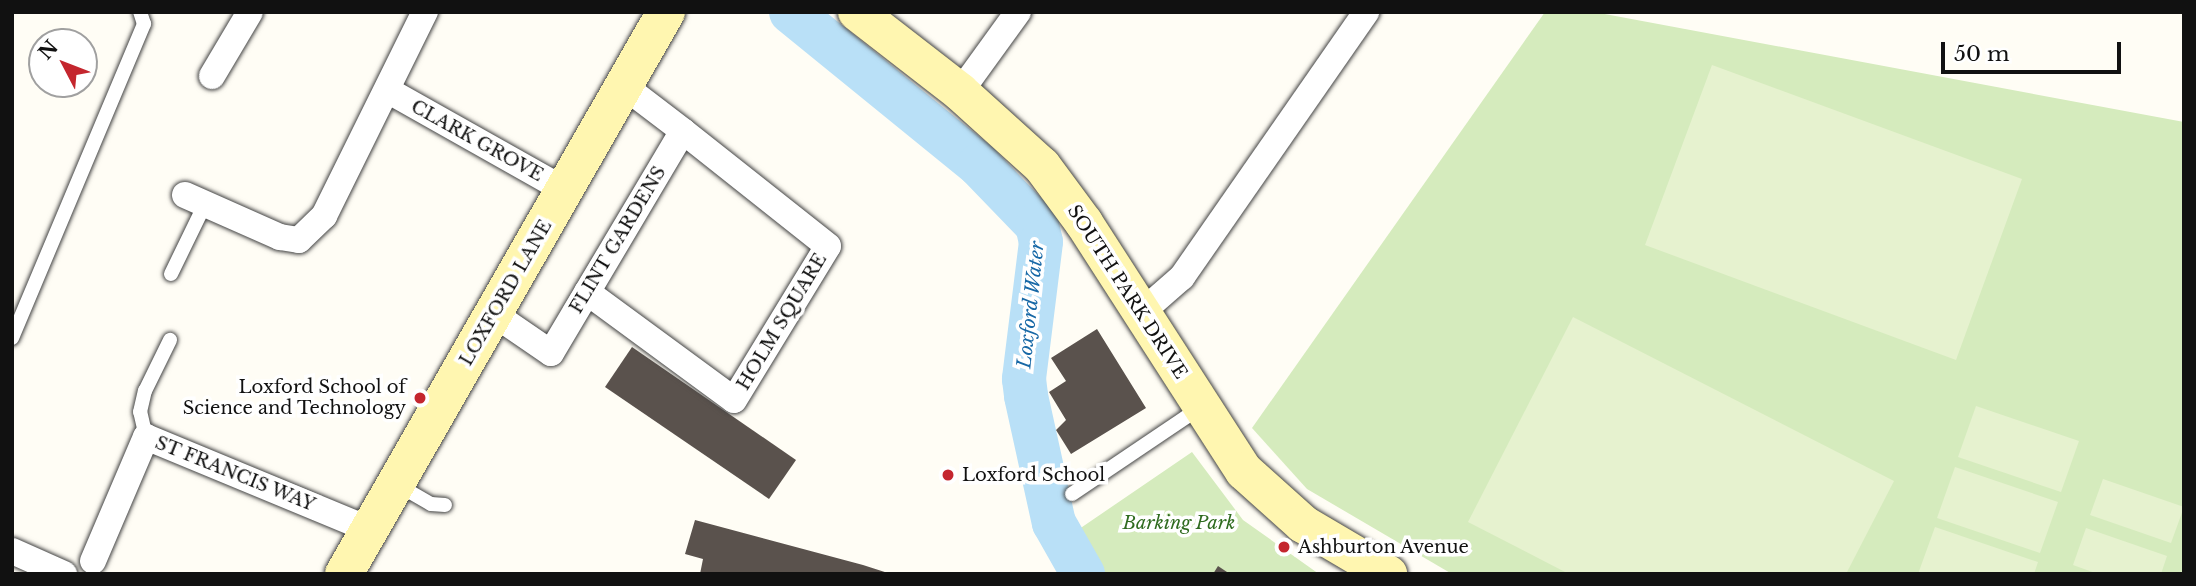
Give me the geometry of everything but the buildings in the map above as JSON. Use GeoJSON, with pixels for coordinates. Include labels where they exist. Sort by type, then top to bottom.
{"type":"FeatureCollection","features":[{"type":"Feature","properties":{"kind":"street"},"geometry":{"type":"LineString","coordinates":[[212,76],[250,12]]}},
{"type":"Feature","properties":{"kind":"street"},"geometry":{"type":"LineString","coordinates":[[195,199],[280,237],[299,240],[324,216],[389,91],[425,12]]}},
{"type":"Feature","properties":{"kind":"street","name":"LOXFORD LANE"},"geometry":{"type":"LineString","coordinates":[[344,574],[666,12]]}},
{"type":"Feature","properties":{"kind":"street","name":"SOUTH PARK DRIVE"},"geometry":{"type":"LineString","coordinates":[[857,12],[960,92],[1042,166],[1142,312],[1244,471],[1273,500],[1303,524],[1388,574]]}},
{"type":"Feature","properties":{"kind":"street"},"geometry":{"type":"LineString","coordinates":[[960,92],[1018,12]]}},
{"type":"Feature","properties":{"kind":"street"},"geometry":{"type":"LineString","coordinates":[[1142,312],[1182,277],[1366,12]]}},
{"type":"Feature","properties":{"kind":"street"},"geometry":{"type":"LineString","coordinates":[[624,86],[683,131]]}},
{"type":"Feature","properties":{"kind":"street","name":"CLARK GROVE"},"geometry":{"type":"LineString","coordinates":[[389,91],[565,190]]}},
{"type":"Feature","properties":{"kind":"street","name":"FLINT GARDENS"},"geometry":{"type":"LineString","coordinates":[[494,314],[551,353],[683,131]]}},
{"type":"Feature","properties":{"kind":"street","name":"HOLM SQUARE"},"geometry":{"type":"LineString","coordinates":[[587,292],[734,400],[828,246],[683,131]]}},
{"type":"Feature","properties":{"kind":"street","name":"ST FRANCIS WAY"},"geometry":{"type":"LineString","coordinates":[[93,561],[146,437],[370,530]]}},
{"type":"Feature","properties":{"kind":"street"},"geometry":{"type":"LineString","coordinates":[[12,551],[64,574]]}},
{"type":"Feature","properties":{"kind":"lane"},"geometry":{"type":"LineString","coordinates":[[12,338],[144,24],[140,12]]}},
{"type":"Feature","properties":{"kind":"lane"},"geometry":{"type":"LineString","coordinates":[[171,274],[195,199]]}},
{"type":"Feature","properties":{"kind":"lane"},"geometry":{"type":"LineString","coordinates":[[146,437],[140,412],[145,391],[170,340]]}},
{"type":"Feature","properties":{"kind":"lane"},"geometry":{"type":"LineString","coordinates":[[1072,494],[1201,407]]}},
{"type":"Feature","properties":{"kind":"lane"},"geometry":{"type":"LineString","coordinates":[[397,484],[431,503],[445,505]]}},
{"type":"Feature","properties":{"kind":"green space"},"geometry":{"type":"Polygon","coordinates":[[[1545,12],[1594,12],[2184,122],[2184,574],[1452,574],[1307,489],[1252,428],[1545,12]]]}},
{"type":"Feature","properties":{"kind":"green space"},"geometry":{"type":"Polygon","coordinates":[[[1712,65],[2022,179],[1956,360],[1645,245],[1712,65]]]}},
{"type":"Feature","properties":{"kind":"green space"},"geometry":{"type":"Polygon","coordinates":[[[1573,317],[1894,481],[1846,574],[1569,574],[1468,522],[1573,317]]]}},
{"type":"Feature","properties":{"kind":"green space"},"geometry":{"type":"Polygon","coordinates":[[[1976,406],[2079,441],[2061,492],[1958,457],[1976,406]]]}},
{"type":"Feature","properties":{"kind":"green space","name":"Barking Park"},"geometry":{"type":"Polygon","coordinates":[[[1192,452],[1243,520],[1319,574],[1091,574],[1066,538],[1192,452]]]}},
{"type":"Feature","properties":{"kind":"green space"},"geometry":{"type":"Polygon","coordinates":[[[1955,467],[2058,502],[2040,553],[1937,518],[1955,467]]]}},
{"type":"Feature","properties":{"kind":"green space"},"geometry":{"type":"Polygon","coordinates":[[[2103,479],[2184,507],[2171,543],[2090,515],[2103,479]]]}},
{"type":"Feature","properties":{"kind":"green space"},"geometry":{"type":"Polygon","coordinates":[[[1935,527],[2038,562],[2034,574],[1918,574],[1935,527]]]}},
{"type":"Feature","properties":{"kind":"green space"},"geometry":{"type":"Polygon","coordinates":[[[2086,528],[2167,556],[2161,574],[2098,574],[2073,565],[2086,528]]]}},
{"type":"Feature","properties":{"kind":"waterway","name":"Loxford Water"},"geometry":{"type":"LineString","coordinates":[[791,12],[979,165],[1037,225],[1041,242],[1024,379],[1026,396],[1054,523],[1083,574]]}},
{"type":"Feature","properties":{"kind":"place","name":"Loxford School of Science and Technology"},"geometry":{"type":"Point","coordinates":[420,398]}},
{"type":"Feature","properties":{"kind":"place","name":"Loxford School"},"geometry":{"type":"Point","coordinates":[948,475]}},
{"type":"Feature","properties":{"kind":"place","name":"Ashburton Avenue"},"geometry":{"type":"Point","coordinates":[1284,547]}}]}
